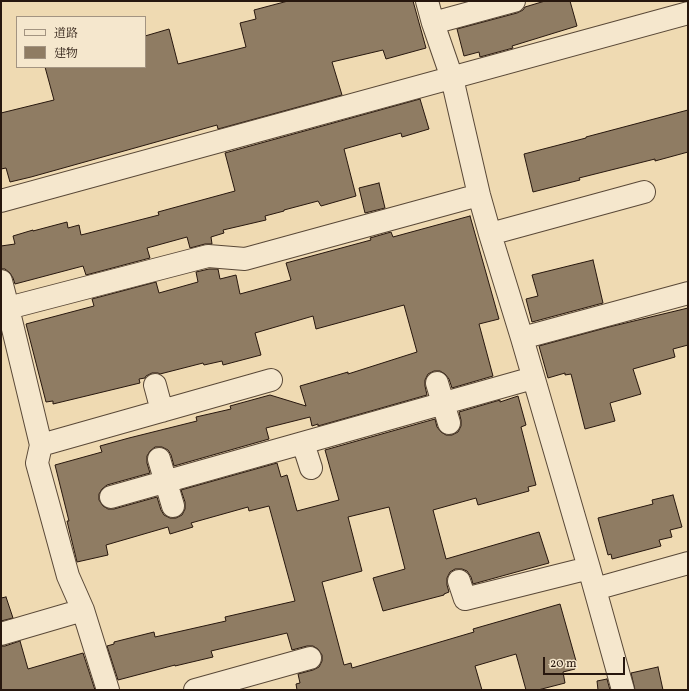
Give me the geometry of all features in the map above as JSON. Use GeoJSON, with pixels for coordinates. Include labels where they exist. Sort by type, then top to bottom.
{"type":"FeatureCollection","features":[{"type":"Feature","properties":{"kind":"street"},"geometry":{"type":"LineString","coordinates":[[427,1],[452,78],[479,195],[490,234],[522,338],[623,690]]}},
{"type":"Feature","properties":{"kind":"street"},"geometry":{"type":"LineString","coordinates":[[433,23],[514,1]]}},
{"type":"Feature","properties":{"kind":"street"},"geometry":{"type":"LineString","coordinates":[[1,201],[688,13]]}},
{"type":"Feature","properties":{"kind":"street"},"geometry":{"type":"LineString","coordinates":[[490,234],[644,192]]}},
{"type":"Feature","properties":{"kind":"street"},"geometry":{"type":"LineString","coordinates":[[8,308],[208,256],[245,259],[479,195]]}},
{"type":"Feature","properties":{"kind":"street"},"geometry":{"type":"LineString","coordinates":[[1,281],[41,445],[37,462],[68,576],[83,610],[108,690]]}},
{"type":"Feature","properties":{"kind":"street"},"geometry":{"type":"LineString","coordinates":[[522,338],[688,293]]}},
{"type":"Feature","properties":{"kind":"street"},"geometry":{"type":"LineString","coordinates":[[111,497],[303,443],[446,413],[533,378]]}},
{"type":"Feature","properties":{"kind":"street"},"geometry":{"type":"LineString","coordinates":[[41,445],[271,380]]}},
{"type":"Feature","properties":{"kind":"street"},"geometry":{"type":"LineString","coordinates":[[437,383],[446,413]]}},
{"type":"Feature","properties":{"kind":"street"},"geometry":{"type":"LineString","coordinates":[[155,385],[162,411]]}},
{"type":"Feature","properties":{"kind":"street"},"geometry":{"type":"LineString","coordinates":[[303,443],[311,468]]}},
{"type":"Feature","properties":{"kind":"street"},"geometry":{"type":"LineString","coordinates":[[159,458],[173,506]]}},
{"type":"Feature","properties":{"kind":"street"},"geometry":{"type":"LineString","coordinates":[[594,589],[688,563]]}},
{"type":"Feature","properties":{"kind":"street"},"geometry":{"type":"LineString","coordinates":[[459,581],[465,599],[589,568]]}},
{"type":"Feature","properties":{"kind":"street"},"geometry":{"type":"LineString","coordinates":[[1,634],[83,610]]}},
{"type":"Feature","properties":{"kind":"street"},"geometry":{"type":"LineString","coordinates":[[195,690],[310,658]]}},
{"type":"Feature","properties":{"kind":"building"},"geometry":{"type":"Polygon","coordinates":[[[288,1],[413,1],[426,48],[386,59],[383,50],[332,62],[342,95],[218,129],[217,125],[10,182],[6,168],[1,169],[1,113],[54,100],[45,68],[146,68],[146,36],[169,29],[178,64],[246,47],[240,23],[256,19],[254,10],[288,1]]]}},
{"type":"Feature","properties":{"kind":"building"},"geometry":{"type":"Polygon","coordinates":[[[545,1],[570,1],[577,26],[512,46],[513,48],[480,57],[479,52],[464,56],[457,29],[517,13],[525,7],[545,1]]]}},
{"type":"Feature","properties":{"kind":"building"},"geometry":{"type":"Polygon","coordinates":[[[420,99],[429,129],[402,137],[401,133],[344,149],[356,196],[321,206],[318,201],[265,216],[266,220],[223,230],[224,233],[211,237],[212,244],[205,244],[190,248],[187,237],[147,248],[150,258],[86,275],[83,266],[15,284],[10,273],[5,269],[1,269],[1,246],[15,244],[13,236],[67,222],[68,228],[79,225],[81,235],[159,215],[158,212],[235,191],[225,153],[420,99]]]}},
{"type":"Feature","properties":{"kind":"building"},"geometry":{"type":"Polygon","coordinates":[[[688,110],[688,152],[579,178],[580,180],[533,192],[524,154],[688,110]]]}},
{"type":"Feature","properties":{"kind":"building"},"geometry":{"type":"Polygon","coordinates":[[[379,183],[385,208],[365,213],[359,188],[379,183]]]}},
{"type":"Feature","properties":{"kind":"building"},"geometry":{"type":"Polygon","coordinates":[[[470,216],[499,319],[479,324],[493,376],[452,388],[449,379],[445,374],[440,371],[434,371],[428,374],[425,380],[427,395],[318,426],[318,424],[312,426],[310,417],[266,428],[269,439],[174,466],[168,450],[162,447],[155,447],[147,456],[147,463],[150,473],[107,485],[99,494],[99,500],[103,506],[108,509],[114,509],[157,497],[164,515],[170,518],[176,518],[182,515],[185,509],[185,502],[181,490],[277,463],[281,477],[287,475],[297,511],[339,500],[325,450],[435,419],[437,427],[441,432],[446,435],[452,435],[458,432],[461,426],[459,412],[518,396],[526,425],[521,427],[536,485],[528,487],[529,491],[478,505],[476,498],[433,510],[446,559],[539,532],[549,563],[473,584],[467,571],[455,569],[450,572],[447,578],[449,592],[444,595],[383,611],[373,578],[405,569],[389,507],[348,517],[362,571],[322,582],[344,665],[351,663],[352,668],[474,632],[473,629],[560,604],[576,661],[573,662],[575,669],[563,672],[565,683],[538,690],[526,690],[516,654],[475,666],[482,690],[297,690],[296,684],[300,683],[298,674],[319,667],[322,661],[322,655],[318,649],[313,646],[292,650],[287,633],[211,651],[213,657],[118,680],[107,646],[114,644],[114,642],[154,632],[155,637],[226,621],[225,617],[295,601],[269,506],[249,511],[248,507],[191,523],[193,527],[170,534],[168,527],[106,545],[108,555],[77,562],[67,521],[69,521],[55,465],[102,452],[100,446],[197,421],[196,417],[231,409],[230,406],[270,395],[306,406],[300,386],[348,372],[348,374],[417,352],[404,305],[316,329],[313,316],[255,333],[261,355],[223,365],[222,361],[204,365],[203,363],[160,374],[152,373],[145,378],[139,379],[140,383],[53,404],[53,401],[46,402],[26,324],[94,306],[92,299],[156,282],[159,293],[198,282],[196,272],[209,269],[218,269],[220,279],[236,275],[240,294],[291,280],[286,263],[371,240],[370,238],[391,232],[393,237],[470,216]]]}},
{"type":"Feature","properties":{"kind":"building"},"geometry":{"type":"Polygon","coordinates":[[[593,260],[603,303],[532,322],[526,299],[538,296],[532,275],[593,260]]]}},
{"type":"Feature","properties":{"kind":"building"},"geometry":{"type":"Polygon","coordinates":[[[688,308],[688,345],[673,349],[675,357],[633,369],[641,394],[610,403],[615,421],[585,429],[571,374],[565,375],[565,373],[548,378],[539,346],[688,308]]]}},
{"type":"Feature","properties":{"kind":"building"},"geometry":{"type":"Polygon","coordinates":[[[673,495],[682,527],[670,530],[672,537],[659,540],[661,546],[612,559],[611,554],[608,555],[598,518],[653,504],[652,500],[673,495]]]}},
{"type":"Feature","properties":{"kind":"building"},"geometry":{"type":"Polygon","coordinates":[[[6,597],[13,618],[1,621],[1,598],[6,597]]]}},
{"type":"Feature","properties":{"kind":"building"},"geometry":{"type":"Polygon","coordinates":[[[20,641],[28,669],[83,653],[95,690],[1,690],[1,646],[20,641]]]}},
{"type":"Feature","properties":{"kind":"building"},"geometry":{"type":"Polygon","coordinates":[[[658,667],[663,690],[635,690],[631,673],[658,667]]]}},
{"type":"Feature","properties":{"kind":"building"},"geometry":{"type":"Polygon","coordinates":[[[607,679],[610,690],[598,690],[597,681],[607,679]]]}}]}
